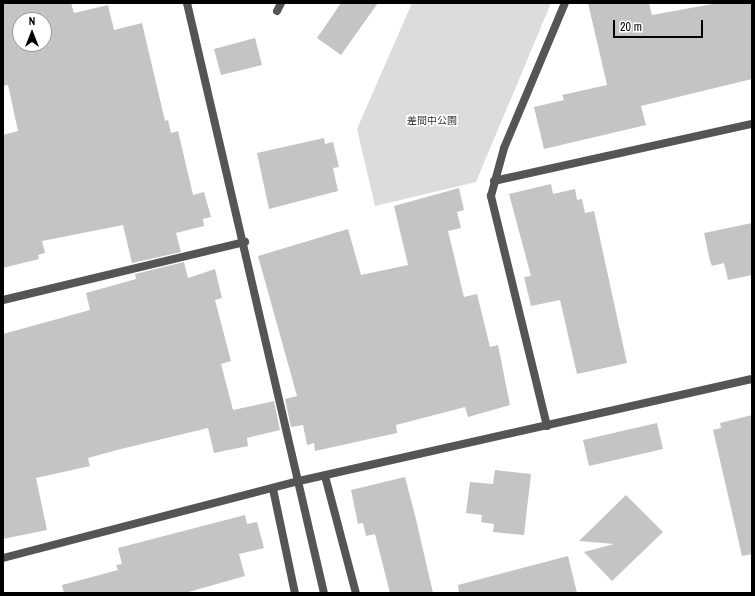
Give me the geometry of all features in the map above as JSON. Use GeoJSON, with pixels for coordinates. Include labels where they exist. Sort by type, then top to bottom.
{"type":"FeatureCollection","features":[{"type":"Feature","properties":{"kind":"street"},"geometry":{"type":"LineString","coordinates":[[187,3],[245,242],[324,593]]}},
{"type":"Feature","properties":{"kind":"street"},"geometry":{"type":"LineString","coordinates":[[277,10],[281,3]]}},
{"type":"Feature","properties":{"kind":"street"},"geometry":{"type":"LineString","coordinates":[[547,426],[491,196],[504,148],[565,3]]}},
{"type":"Feature","properties":{"kind":"street"},"geometry":{"type":"LineString","coordinates":[[494,181],[752,124]]}},
{"type":"Feature","properties":{"kind":"street"},"geometry":{"type":"LineString","coordinates":[[3,300],[245,242]]}},
{"type":"Feature","properties":{"kind":"street"},"geometry":{"type":"LineString","coordinates":[[3,558],[299,481],[752,379]]}},
{"type":"Feature","properties":{"kind":"street"},"geometry":{"type":"LineString","coordinates":[[325,476],[356,593]]}},
{"type":"Feature","properties":{"kind":"street"},"geometry":{"type":"LineString","coordinates":[[273,489],[295,593]]}},
{"type":"Feature","properties":{"kind":"green space","name":"差間中公園"},"geometry":{"type":"Polygon","coordinates":[[[412,3],[551,3],[476,182],[375,206],[357,129],[412,3]]]}},
{"type":"Feature","properties":{"kind":"building"},"geometry":{"type":"Polygon","coordinates":[[[3,3],[71,3],[74,13],[108,5],[114,30],[142,23],[165,121],[168,120],[171,133],[178,131],[193,195],[204,192],[211,217],[203,219],[204,226],[176,233],[181,252],[132,263],[123,225],[42,241],[45,253],[38,255],[39,259],[3,268],[3,135],[18,131],[8,85],[3,86],[3,3]]]}},
{"type":"Feature","properties":{"kind":"building"},"geometry":{"type":"Polygon","coordinates":[[[341,3],[378,3],[341,55],[317,38],[341,3]]]}},
{"type":"Feature","properties":{"kind":"building"},"geometry":{"type":"Polygon","coordinates":[[[588,3],[649,3],[652,15],[718,3],[752,3],[752,79],[641,106],[646,125],[544,149],[534,107],[564,100],[562,95],[607,85],[588,3]]]}},
{"type":"Feature","properties":{"kind":"building"},"geometry":{"type":"Polygon","coordinates":[[[255,38],[262,65],[221,75],[214,49],[255,38]]]}},
{"type":"Feature","properties":{"kind":"building"},"geometry":{"type":"Polygon","coordinates":[[[324,138],[325,144],[333,142],[339,167],[333,168],[338,191],[269,209],[257,153],[324,138]]]}},
{"type":"Feature","properties":{"kind":"building"},"geometry":{"type":"Polygon","coordinates":[[[551,184],[553,194],[575,189],[577,200],[582,199],[585,213],[594,211],[627,363],[577,374],[560,300],[531,306],[524,277],[531,276],[509,194],[551,184]]]}},
{"type":"Feature","properties":{"kind":"building"},"geometry":{"type":"Polygon","coordinates":[[[459,188],[464,210],[457,212],[461,228],[448,231],[464,297],[477,294],[490,347],[498,345],[510,405],[468,417],[465,407],[396,425],[397,433],[315,451],[314,443],[307,445],[303,425],[291,427],[285,399],[297,396],[258,256],[348,229],[361,275],[408,265],[394,206],[459,188]]]}},
{"type":"Feature","properties":{"kind":"building"},"geometry":{"type":"Polygon","coordinates":[[[752,223],[752,275],[728,280],[724,263],[712,266],[704,233],[752,223]]]}},
{"type":"Feature","properties":{"kind":"building"},"geometry":{"type":"Polygon","coordinates":[[[184,262],[188,278],[215,269],[222,298],[215,300],[231,361],[221,364],[233,410],[274,401],[280,430],[247,438],[248,446],[214,453],[208,428],[88,458],[90,466],[36,478],[47,530],[3,539],[3,334],[90,310],[86,293],[136,279],[135,274],[184,262]]]}},
{"type":"Feature","properties":{"kind":"building"},"geometry":{"type":"Polygon","coordinates":[[[752,415],[752,554],[742,556],[713,430],[721,428],[720,423],[752,415]]]}},
{"type":"Feature","properties":{"kind":"building"},"geometry":{"type":"Polygon","coordinates":[[[657,423],[663,449],[589,466],[583,440],[657,423]]]}},
{"type":"Feature","properties":{"kind":"building"},"geometry":{"type":"Polygon","coordinates":[[[495,470],[531,474],[524,535],[493,532],[494,524],[481,522],[482,515],[466,513],[470,482],[493,484],[495,470]]]}},
{"type":"Feature","properties":{"kind":"building"},"geometry":{"type":"Polygon","coordinates":[[[405,477],[433,593],[390,593],[375,534],[366,536],[363,523],[358,524],[351,490],[405,477]]]}},
{"type":"Feature","properties":{"kind":"building"},"geometry":{"type":"Polygon","coordinates":[[[626,495],[663,532],[612,581],[584,552],[614,544],[579,541],[626,495]]]}},
{"type":"Feature","properties":{"kind":"building"},"geometry":{"type":"Polygon","coordinates":[[[245,515],[247,524],[257,522],[264,548],[239,554],[245,576],[185,593],[64,593],[62,585],[118,570],[116,565],[122,564],[118,548],[245,515]]]}},
{"type":"Feature","properties":{"kind":"building"},"geometry":{"type":"Polygon","coordinates":[[[568,556],[577,593],[459,593],[458,585],[568,556]]]}}]}
